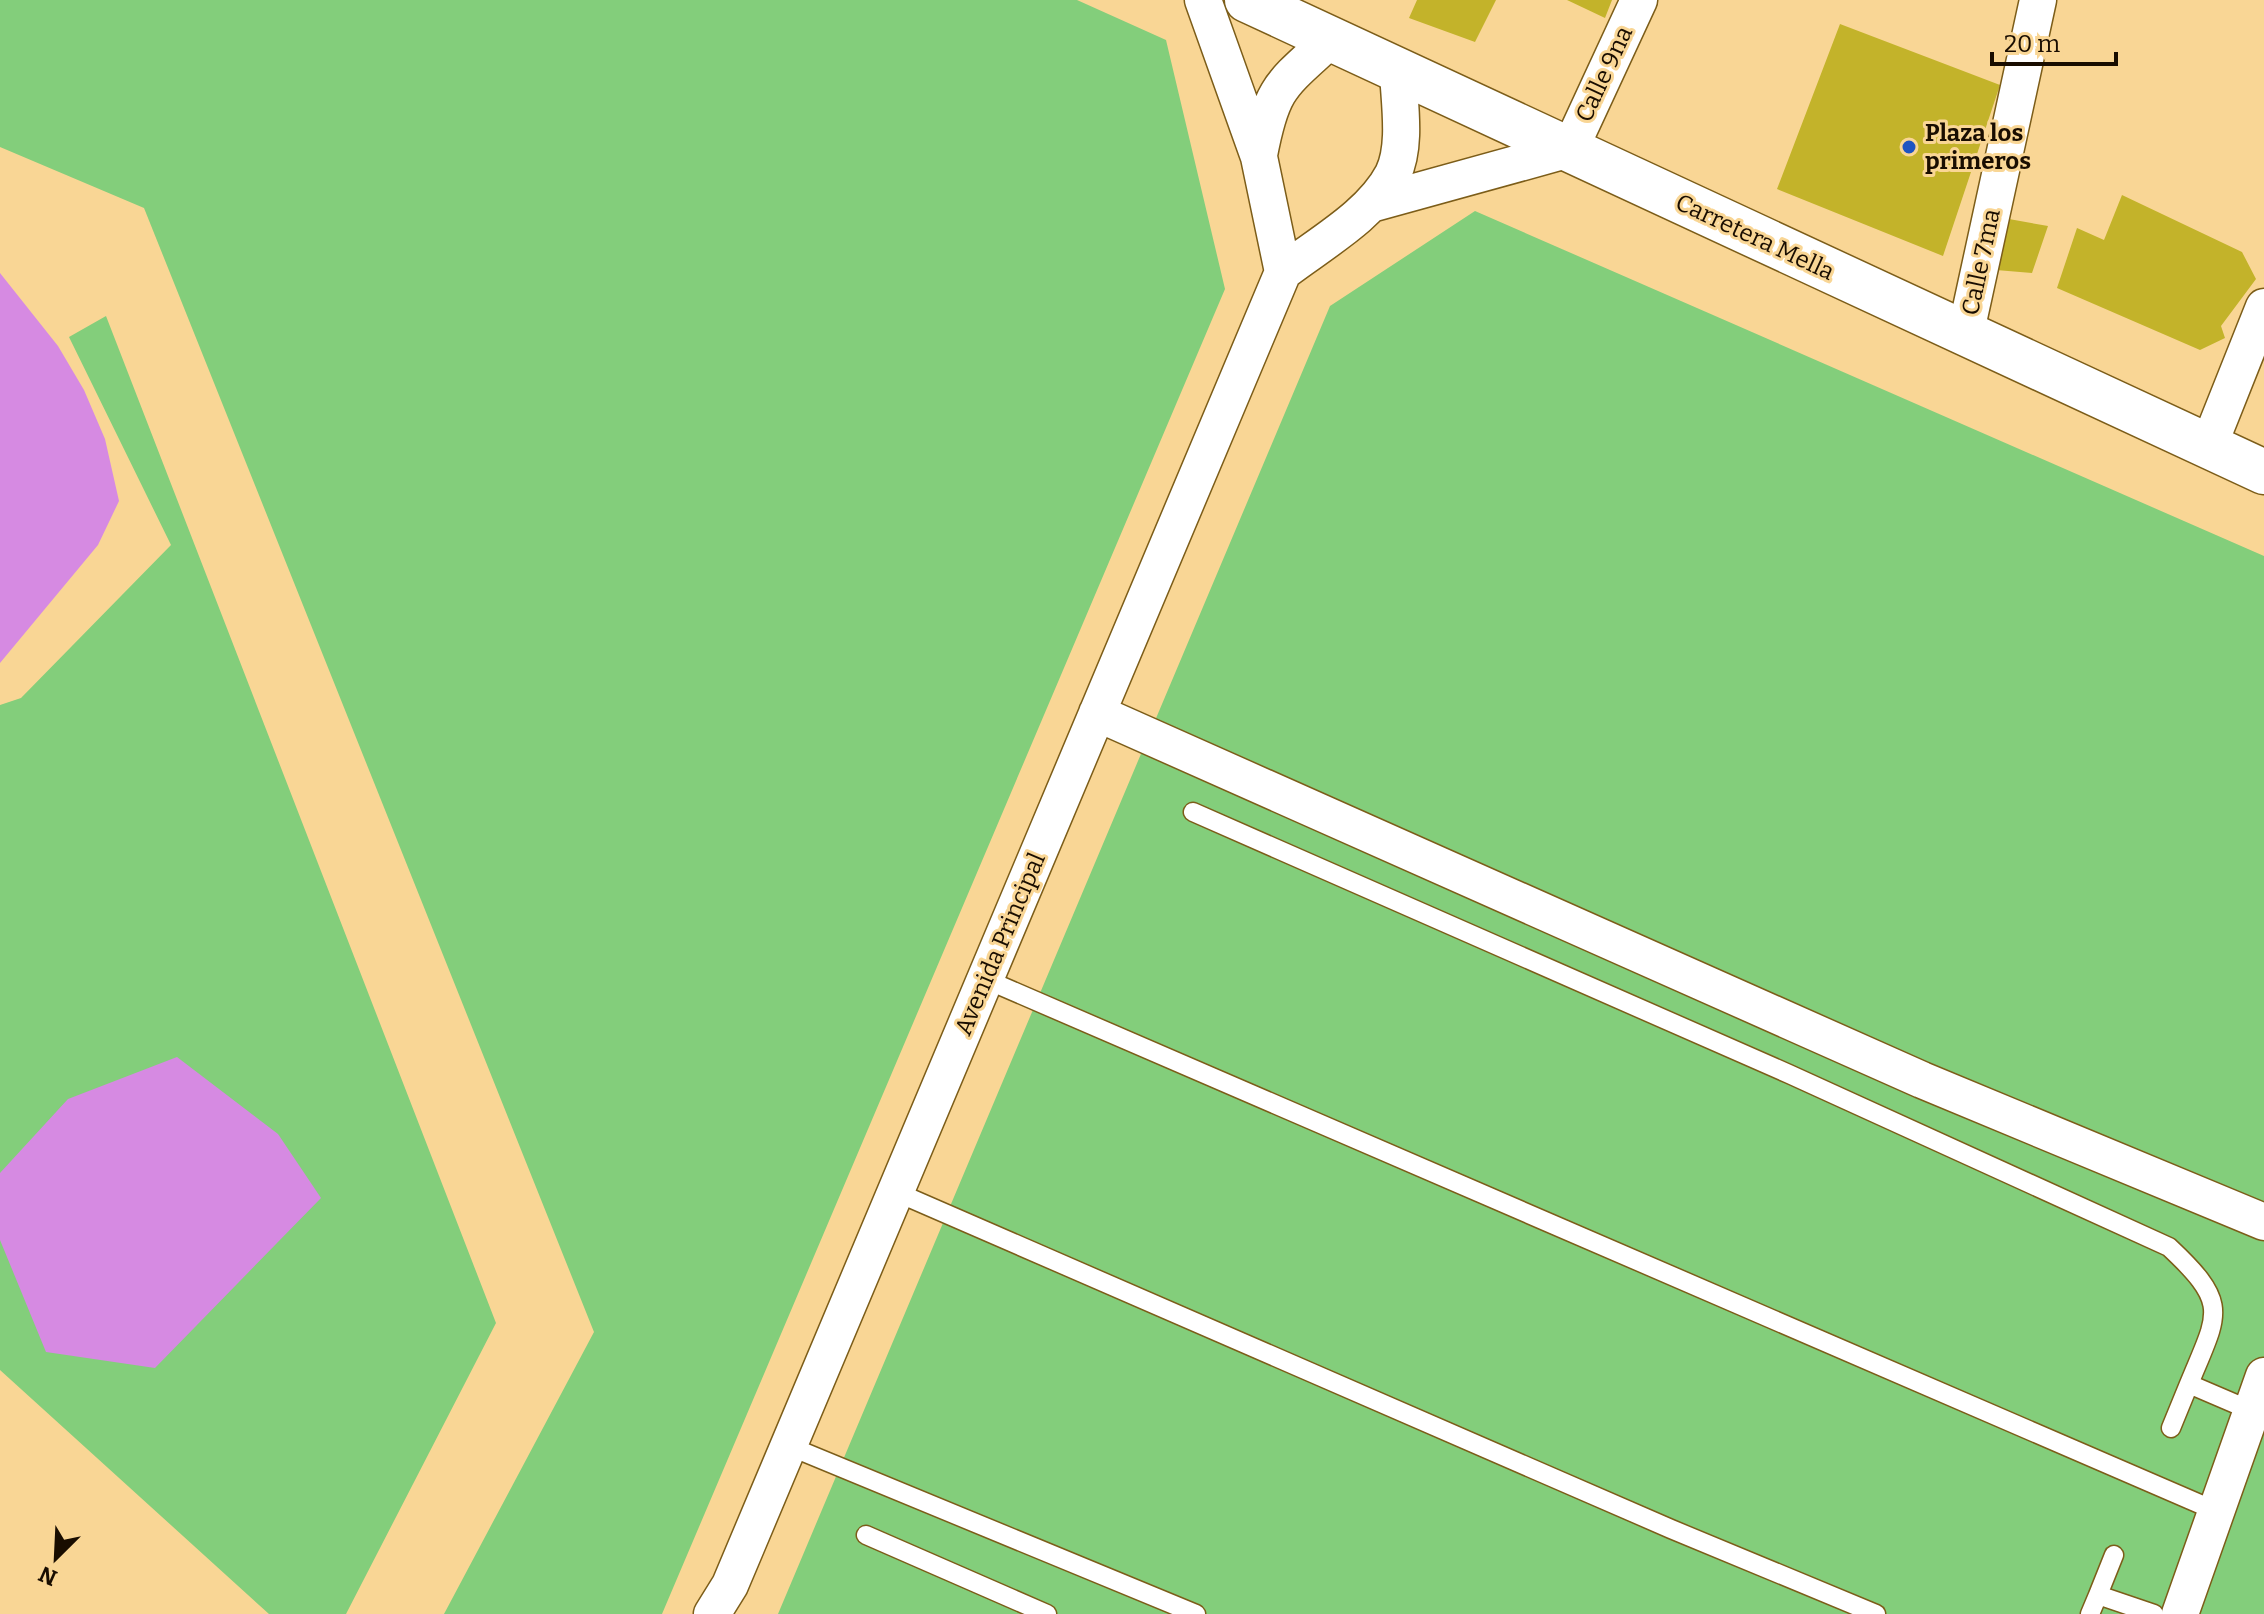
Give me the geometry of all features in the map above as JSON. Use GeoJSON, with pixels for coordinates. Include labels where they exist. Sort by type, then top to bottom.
{"type":"FeatureCollection","features":[{"type":"Feature","properties":{"kind":"main road","name":"Carretera Mella"},"geometry":{"type":"LineString","coordinates":[[1247,0],[1965,336],[2264,472]]}},
{"type":"Feature","properties":{"kind":"street"},"geometry":{"type":"LineString","coordinates":[[1203,0],[1259,157],[1283,272],[1371,204],[1394,172],[1400,136],[1398,70]]}},
{"type":"Feature","properties":{"kind":"street","name":"Calle 9na"},"geometry":{"type":"LineString","coordinates":[[1570,149],[1639,0]]}},
{"type":"Feature","properties":{"kind":"street","name":"Calle 7ma"},"geometry":{"type":"LineString","coordinates":[[1965,336],[2038,0]]}},
{"type":"Feature","properties":{"kind":"street"},"geometry":{"type":"LineString","coordinates":[[1259,157],[1268,109],[1277,90],[1331,39]]}},
{"type":"Feature","properties":{"kind":"street"},"geometry":{"type":"LineString","coordinates":[[1371,204],[1570,149]]}},
{"type":"Feature","properties":{"kind":"street","name":"Avenida Principal"},"geometry":{"type":"LineString","coordinates":[[712,1614],[730,1585],[1283,272]]}},
{"type":"Feature","properties":{"kind":"street"},"geometry":{"type":"LineString","coordinates":[[2209,445],[2264,307]]}},
{"type":"Feature","properties":{"kind":"street"},"geometry":{"type":"LineString","coordinates":[[1097,713],[1922,1080],[2264,1222]]}},
{"type":"Feature","properties":{"kind":"street"},"geometry":{"type":"LineString","coordinates":[[2180,1614],[2264,1376]]}},
{"type":"Feature","properties":{"kind":"lane"},"geometry":{"type":"LineString","coordinates":[[1193,812],[1789,1074],[2169,1247],[2195,1271],[2215,1306],[2214,1321],[2171,1428]]}},
{"type":"Feature","properties":{"kind":"lane"},"geometry":{"type":"LineString","coordinates":[[985,979],[2216,1511]]}},
{"type":"Feature","properties":{"kind":"lane"},"geometry":{"type":"LineString","coordinates":[[896,1192],[1656,1523],[1876,1614]]}},
{"type":"Feature","properties":{"kind":"lane"},"geometry":{"type":"LineString","coordinates":[[2189,1384],[2252,1411]]}},
{"type":"Feature","properties":{"kind":"lane"},"geometry":{"type":"LineString","coordinates":[[789,1446],[1196,1614]]}},
{"type":"Feature","properties":{"kind":"lane"},"geometry":{"type":"LineString","coordinates":[[866,1535],[1047,1614]]}},
{"type":"Feature","properties":{"kind":"lane"},"geometry":{"type":"LineString","coordinates":[[2090,1614],[2114,1555]]}},
{"type":"Feature","properties":{"kind":"lane"},"geometry":{"type":"LineString","coordinates":[[2098,1595],[2154,1614]]}},
{"type":"Feature","properties":{"kind":"green space"},"geometry":{"type":"Polygon","coordinates":[[[0,0],[1077,0],[1166,40],[1225,289],[662,1614],[444,1614],[594,1332],[144,208],[0,147],[0,0]]]}},
{"type":"Feature","properties":{"kind":"green space"},"geometry":{"type":"Polygon","coordinates":[[[1475,211],[2264,556],[2264,1614],[778,1614],[1330,306],[1475,211]]]}},
{"type":"Feature","properties":{"kind":"green space"},"geometry":{"type":"Polygon","coordinates":[[[106,316],[496,1323],[346,1614],[269,1614],[0,1370],[0,705],[21,698],[171,545],[69,337],[106,316]]]}},
{"type":"Feature","properties":{"kind":"shaded area"},"geometry":{"type":"Polygon","coordinates":[[[0,273],[58,346],[84,390],[105,439],[119,501],[98,545],[0,663],[0,273]]]}},
{"type":"Feature","properties":{"kind":"shaded area"},"geometry":{"type":"Polygon","coordinates":[[[177,1057],[278,1134],[321,1198],[155,1368],[46,1352],[0,1240],[0,1173],[68,1099],[177,1057]]]}},
{"type":"Feature","properties":{"kind":"building"},"geometry":{"type":"Polygon","coordinates":[[[1417,0],[1496,0],[1475,42],[1409,18],[1417,0]]]}},
{"type":"Feature","properties":{"kind":"building"},"geometry":{"type":"Polygon","coordinates":[[[1567,0],[1612,0],[1605,18],[1567,0]]]}},
{"type":"Feature","properties":{"kind":"building"},"geometry":{"type":"Polygon","coordinates":[[[1840,24],[2000,85],[1943,256],[1777,189],[1840,24]]]}},
{"type":"Feature","properties":{"kind":"building"},"geometry":{"type":"Polygon","coordinates":[[[2122,195],[2242,252],[2256,279],[2221,326],[2225,338],[2200,350],[2057,288],[2077,228],[2104,240],[2122,195]]]}},
{"type":"Feature","properties":{"kind":"building"},"geometry":{"type":"Polygon","coordinates":[[[2009,219],[2048,226],[2032,273],[1996,270],[2009,219]]]}},
{"type":"Feature","properties":{"kind":"place","name":"Plaza los primeros"},"geometry":{"type":"Point","coordinates":[1909,147]}}]}
